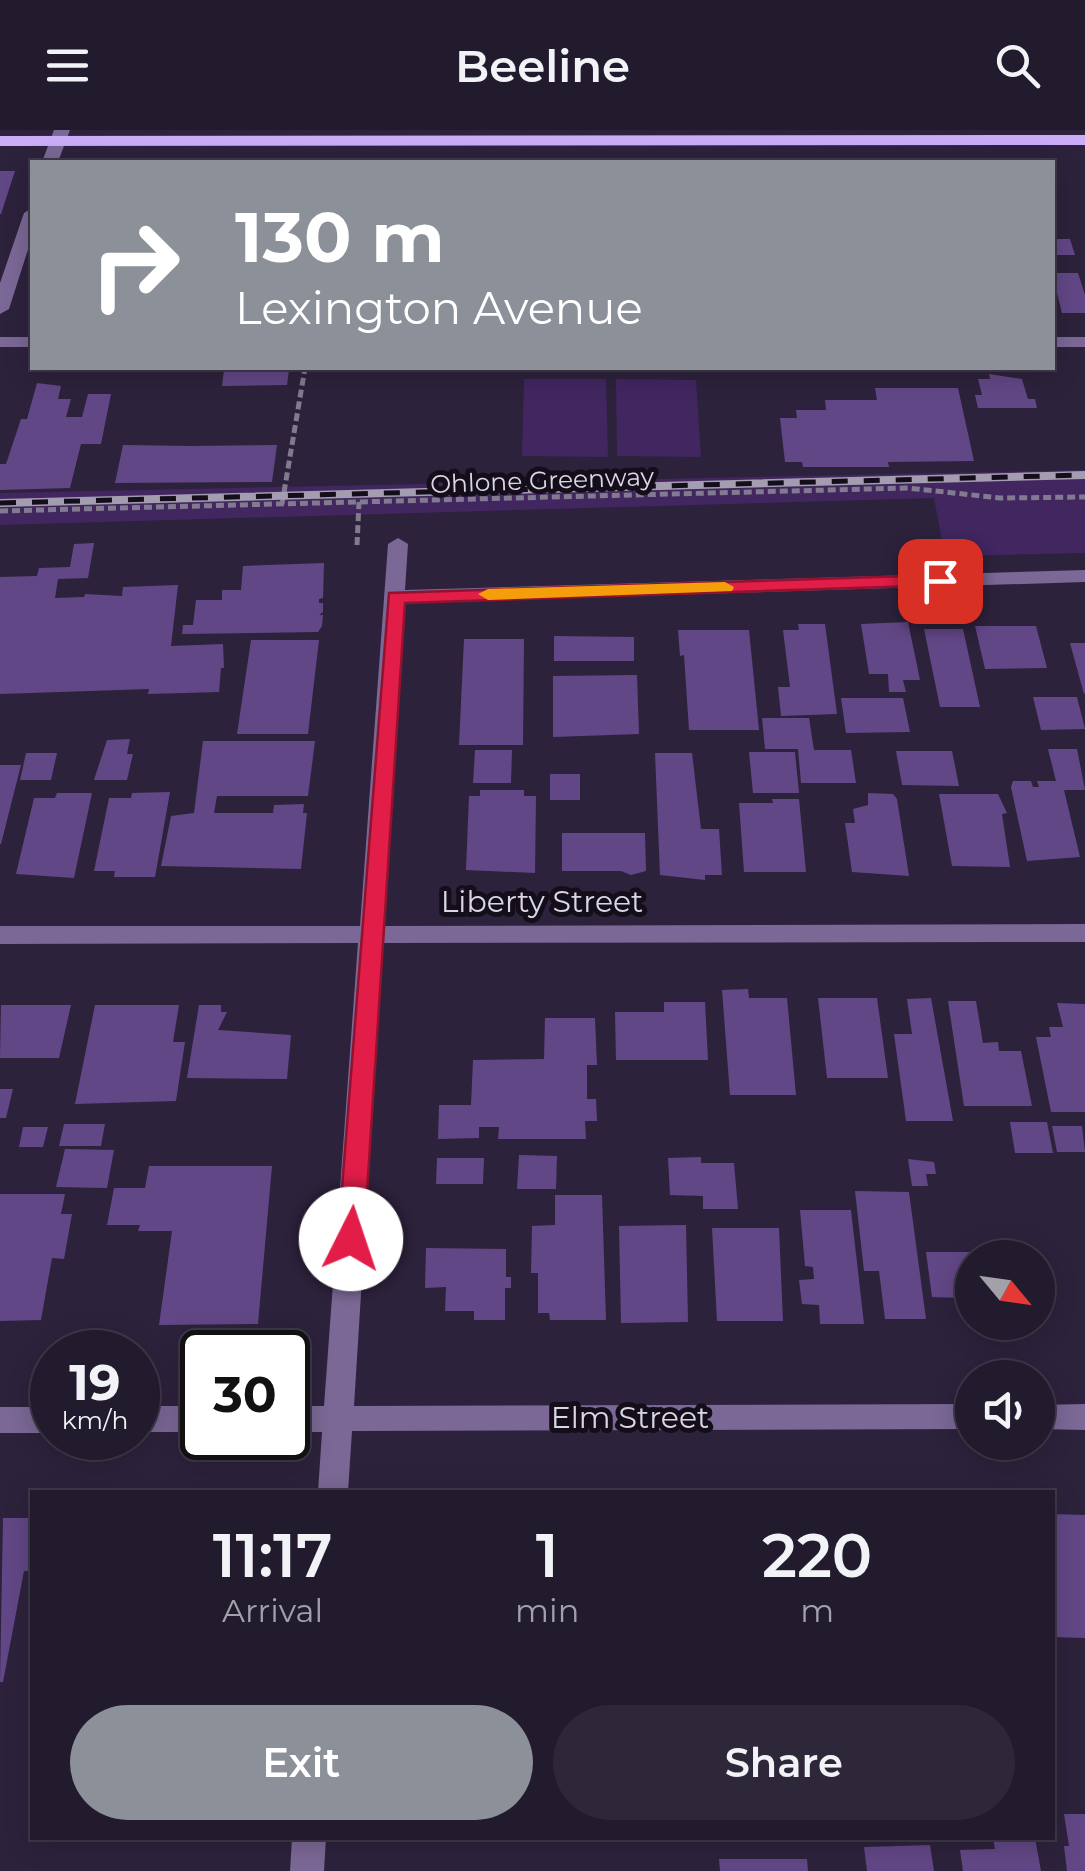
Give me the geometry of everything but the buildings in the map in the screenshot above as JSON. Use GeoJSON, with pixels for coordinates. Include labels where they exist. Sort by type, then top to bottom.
{"type":"FeatureCollection","features":[{"type":"Feature","properties":{"kind":"main road"},"geometry":{"type":"LineString","coordinates":[[0,141],[60,136],[1085,140]]}},
{"type":"Feature","properties":{"kind":"street"},"geometry":{"type":"LineString","coordinates":[[51,160],[60,136]]}},
{"type":"Feature","properties":{"kind":"street"},"geometry":{"type":"LineString","coordinates":[[0,309],[27,246]]}},
{"type":"Feature","properties":{"kind":"street"},"geometry":{"type":"LineString","coordinates":[[0,342],[30,342]]}},
{"type":"Feature","properties":{"kind":"street"},"geometry":{"type":"LineString","coordinates":[[1055,342],[1085,342]]}},
{"type":"Feature","properties":{"kind":"street"},"geometry":{"type":"LineString","coordinates":[[333,1490],[398,544]]}},
{"type":"Feature","properties":{"kind":"street"},"geometry":{"type":"LineString","coordinates":[[396,597],[1085,576]]}},
{"type":"Feature","properties":{"kind":"street","name":"Liberty Street"},"geometry":{"type":"LineString","coordinates":[[0,935],[1085,933]]}},
{"type":"Feature","properties":{"kind":"street","name":"Elm Street"},"geometry":{"type":"LineString","coordinates":[[310,1419],[955,1417]]}},
{"type":"Feature","properties":{"kind":"street"},"geometry":{"type":"LineString","coordinates":[[1055,1417],[1085,1417]]}},
{"type":"Feature","properties":{"kind":"street"},"geometry":{"type":"LineString","coordinates":[[0,1420],[30,1420]]}},
{"type":"Feature","properties":{"kind":"street"},"geometry":{"type":"LineString","coordinates":[[306,1871],[309,1840]]}},
{"type":"Feature","properties":{"kind":"path"},"geometry":{"type":"LineString","coordinates":[[282,504],[304,370]]}},
{"type":"Feature","properties":{"kind":"path","name":"Ohlone Greenway"},"geometry":{"type":"LineString","coordinates":[[0,512],[908,488],[1000,498],[1085,497]]}},
{"type":"Feature","properties":{"kind":"path"},"geometry":{"type":"LineString","coordinates":[[357,545],[359,502]]}},
{"type":"Feature","properties":{"kind":"shaded area"},"geometry":{"type":"Polygon","coordinates":[[[524,379],[606,379],[608,457],[522,456],[524,379]]]}},
{"type":"Feature","properties":{"kind":"shaded area"},"geometry":{"type":"Polygon","coordinates":[[[616,379],[696,380],[701,457],[617,456],[616,379]]]}},
{"type":"Feature","properties":{"kind":"shaded area"},"geometry":{"type":"Polygon","coordinates":[[[1085,470],[1085,553],[945,556],[934,498],[0,525],[0,493],[1085,470]]]}},
{"type":"Feature","properties":{"kind":"railway"},"geometry":{"type":"LineString","coordinates":[[0,503],[1085,475]]}},
{"type":"Feature","properties":{"kind":"slow traffic"},"geometry":{"type":"LineString","coordinates":[[488,594],[725,587]]}},
{"type":"Feature","properties":{"kind":"route"},"geometry":{"type":"LineString","coordinates":[[351,1239],[396,597],[940,581]]}}]}
